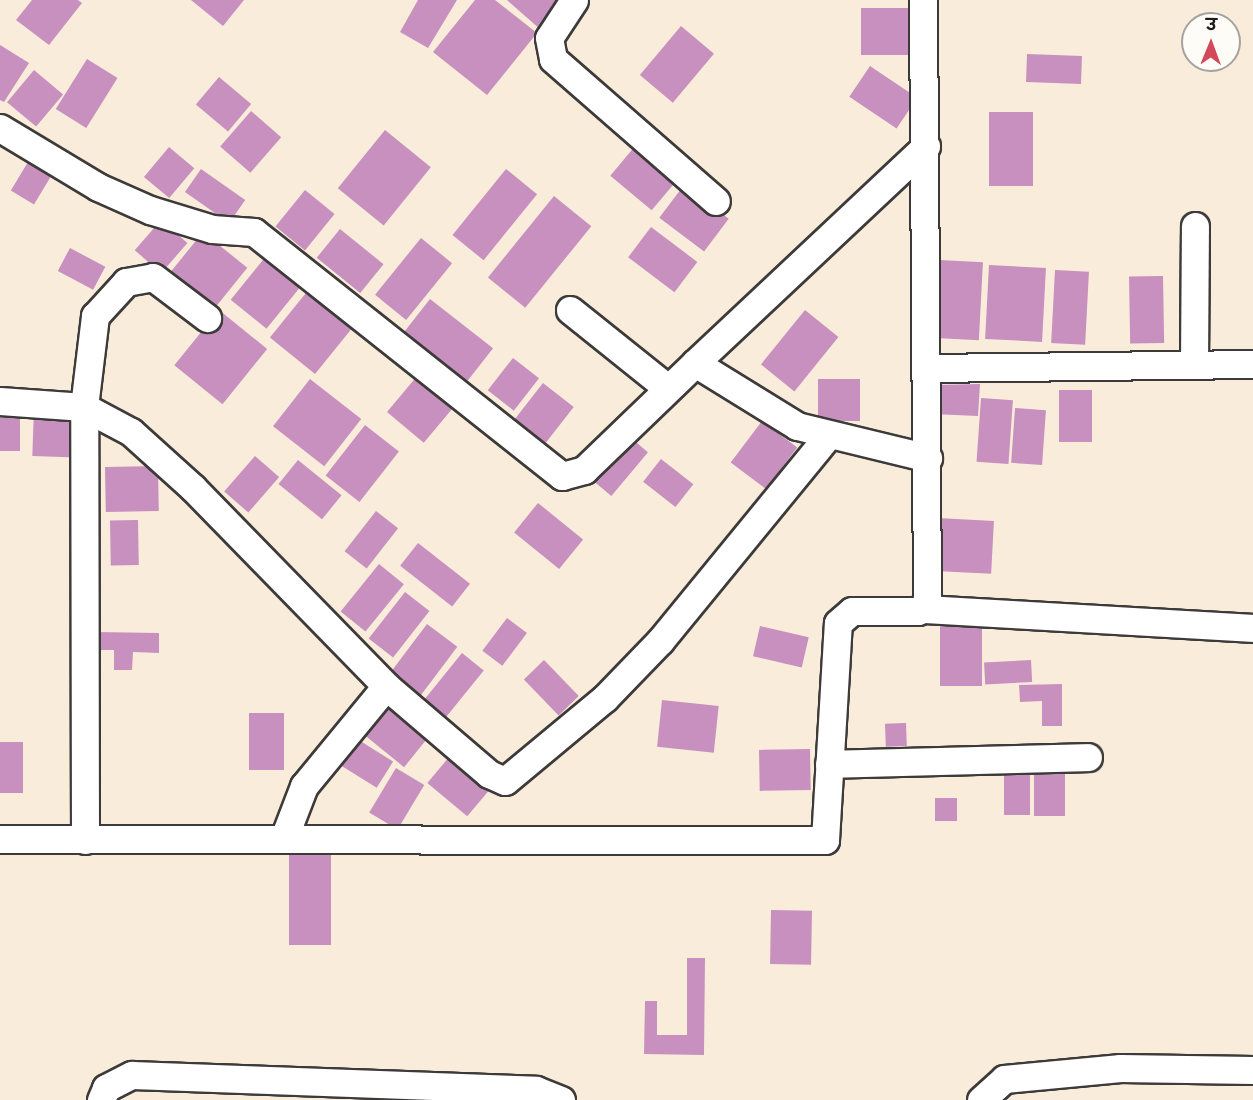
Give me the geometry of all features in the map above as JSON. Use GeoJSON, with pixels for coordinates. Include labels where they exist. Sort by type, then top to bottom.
{"type":"FeatureCollection","features":[{"type":"Feature","properties":{"kind":"street"},"geometry":{"type":"LineString","coordinates":[[574,0],[549,38],[553,59],[716,201]]}},
{"type":"Feature","properties":{"kind":"street"},"geometry":{"type":"LineString","coordinates":[[923,0],[928,458],[925,609]]}},
{"type":"Feature","properties":{"kind":"street"},"geometry":{"type":"LineString","coordinates":[[0,128],[98,187],[150,210],[212,229],[254,232],[562,476],[584,471],[666,387],[695,363],[926,146]]}},
{"type":"Feature","properties":{"kind":"street"},"geometry":{"type":"LineString","coordinates":[[1194,364],[1195,226]]}},
{"type":"Feature","properties":{"kind":"street"},"geometry":{"type":"LineString","coordinates":[[85,840],[84,407],[96,316],[126,282],[153,277],[207,318]]}},
{"type":"Feature","properties":{"kind":"street"},"geometry":{"type":"LineString","coordinates":[[570,310],[666,387]]}},
{"type":"Feature","properties":{"kind":"street"},"geometry":{"type":"LineString","coordinates":[[695,363],[761,408],[828,436],[928,458]]}},
{"type":"Feature","properties":{"kind":"street"},"geometry":{"type":"LineString","coordinates":[[927,368],[1253,364]]}},
{"type":"Feature","properties":{"kind":"street"},"geometry":{"type":"LineString","coordinates":[[0,401],[84,407],[131,432],[194,488],[386,686],[495,778],[511,778],[605,698],[660,641],[828,436]]}},
{"type":"Feature","properties":{"kind":"street"},"geometry":{"type":"LineString","coordinates":[[0,839],[284,838],[815,842],[828,834],[829,764],[836,635],[842,615],[925,609],[1253,628]]}},
{"type":"Feature","properties":{"kind":"street"},"geometry":{"type":"LineString","coordinates":[[284,838],[304,786],[386,686]]}},
{"type":"Feature","properties":{"kind":"street"},"geometry":{"type":"LineString","coordinates":[[829,764],[1088,757]]}},
{"type":"Feature","properties":{"kind":"street"},"geometry":{"type":"LineString","coordinates":[[981,1100],[1004,1079],[1120,1068],[1253,1070]]}},
{"type":"Feature","properties":{"kind":"street"},"geometry":{"type":"LineString","coordinates":[[101,1100],[106,1088],[132,1075],[536,1090],[561,1100]]}},
{"type":"Feature","properties":{"kind":"building"},"geometry":{"type":"Polygon","coordinates":[[[32,0],[78,0],[82,3],[49,45],[16,20],[32,0]]]}},
{"type":"Feature","properties":{"kind":"building"},"geometry":{"type":"Polygon","coordinates":[[[191,0],[244,0],[223,26],[191,0]]]}},
{"type":"Feature","properties":{"kind":"building"},"geometry":{"type":"Polygon","coordinates":[[[418,0],[457,0],[428,48],[400,32],[418,0]]]}},
{"type":"Feature","properties":{"kind":"building"},"geometry":{"type":"Polygon","coordinates":[[[475,0],[495,0],[537,33],[487,95],[433,52],[475,0]]]}},
{"type":"Feature","properties":{"kind":"building"},"geometry":{"type":"Polygon","coordinates":[[[507,0],[565,0],[541,30],[507,0]]]}},
{"type":"Feature","properties":{"kind":"building"},"geometry":{"type":"Polygon","coordinates":[[[861,8],[910,8],[910,55],[861,55],[861,8]]]}},
{"type":"Feature","properties":{"kind":"building"},"geometry":{"type":"Polygon","coordinates":[[[681,26],[714,54],[673,103],[640,75],[681,26]]]}},
{"type":"Feature","properties":{"kind":"building"},"geometry":{"type":"Polygon","coordinates":[[[0,45],[29,63],[4,102],[0,100],[0,45]]]}},
{"type":"Feature","properties":{"kind":"building"},"geometry":{"type":"Polygon","coordinates":[[[1027,54],[1082,56],[1081,84],[1026,82],[1027,54]]]}},
{"type":"Feature","properties":{"kind":"building"},"geometry":{"type":"Polygon","coordinates":[[[87,59],[118,78],[86,128],[56,109],[87,59]]]}},
{"type":"Feature","properties":{"kind":"building"},"geometry":{"type":"Polygon","coordinates":[[[870,66],[917,98],[897,129],[849,97],[870,66]]]}},
{"type":"Feature","properties":{"kind":"building"},"geometry":{"type":"Polygon","coordinates":[[[34,70],[63,94],[36,127],[7,102],[34,70]]]}},
{"type":"Feature","properties":{"kind":"building"},"geometry":{"type":"Polygon","coordinates":[[[219,77],[251,104],[228,132],[196,105],[219,77]]]}},
{"type":"Feature","properties":{"kind":"building"},"geometry":{"type":"Polygon","coordinates":[[[251,111],[281,137],[250,173],[220,146],[251,111]]]}},
{"type":"Feature","properties":{"kind":"building"},"geometry":{"type":"Polygon","coordinates":[[[989,112],[1033,112],[1033,186],[989,186],[989,112]]]}},
{"type":"Feature","properties":{"kind":"building"},"geometry":{"type":"Polygon","coordinates":[[[385,130],[431,167],[384,225],[338,188],[385,130]]]}},
{"type":"Feature","properties":{"kind":"building"},"geometry":{"type":"Polygon","coordinates":[[[636,145],[677,180],[652,210],[610,176],[636,145]]]}},
{"type":"Feature","properties":{"kind":"building"},"geometry":{"type":"Polygon","coordinates":[[[169,147],[194,168],[169,198],[144,177],[169,147]]]}},
{"type":"Feature","properties":{"kind":"building"},"geometry":{"type":"Polygon","coordinates":[[[34,152],[57,166],[34,204],[11,191],[34,152]]]}},
{"type":"Feature","properties":{"kind":"building"},"geometry":{"type":"Polygon","coordinates":[[[201,169],[245,200],[229,223],[185,192],[201,169]]]}},
{"type":"Feature","properties":{"kind":"building"},"geometry":{"type":"Polygon","coordinates":[[[506,169],[537,194],[484,260],[453,235],[506,169]]]}},
{"type":"Feature","properties":{"kind":"building"},"geometry":{"type":"Polygon","coordinates":[[[684,185],[729,219],[704,251],[659,218],[684,185]]]}},
{"type":"Feature","properties":{"kind":"building"},"geometry":{"type":"Polygon","coordinates":[[[305,190],[335,214],[305,250],[275,227],[305,190]]]}},
{"type":"Feature","properties":{"kind":"building"},"geometry":{"type":"Polygon","coordinates":[[[554,196],[591,226],[525,308],[488,278],[554,196]]]}},
{"type":"Feature","properties":{"kind":"building"},"geometry":{"type":"Polygon","coordinates":[[[161,220],[187,243],[161,273],[135,250],[161,220]]]}},
{"type":"Feature","properties":{"kind":"building"},"geometry":{"type":"Polygon","coordinates":[[[651,227],[697,262],[674,292],[628,257],[651,227]]]}},
{"type":"Feature","properties":{"kind":"building"},"geometry":{"type":"Polygon","coordinates":[[[340,229],[384,264],[360,293],[317,258],[340,229]]]}},
{"type":"Feature","properties":{"kind":"building"},"geometry":{"type":"Polygon","coordinates":[[[203,232],[247,268],[211,312],[167,276],[203,232]]]}},
{"type":"Feature","properties":{"kind":"building"},"geometry":{"type":"Polygon","coordinates":[[[421,238],[452,263],[406,320],[375,295],[421,238]]]}},
{"type":"Feature","properties":{"kind":"building"},"geometry":{"type":"Polygon","coordinates":[[[70,248],[105,267],[93,290],[58,271],[70,248]]]}},
{"type":"Feature","properties":{"kind":"building"},"geometry":{"type":"Polygon","coordinates":[[[271,250],[307,279],[266,329],[231,300],[271,250]]]}},
{"type":"Feature","properties":{"kind":"building"},"geometry":{"type":"Polygon","coordinates":[[[940,260],[983,262],[979,340],[936,338],[940,260]]]}},
{"type":"Feature","properties":{"kind":"building"},"geometry":{"type":"Polygon","coordinates":[[[989,265],[1046,268],[1042,342],[985,339],[989,265]]]}},
{"type":"Feature","properties":{"kind":"building"},"geometry":{"type":"Polygon","coordinates":[[[1055,270],[1089,272],[1085,345],[1051,343],[1055,270]]]}},
{"type":"Feature","properties":{"kind":"building"},"geometry":{"type":"Polygon","coordinates":[[[1163,276],[1164,343],[1130,344],[1129,277],[1163,276]]]}},
{"type":"Feature","properties":{"kind":"building"},"geometry":{"type":"Polygon","coordinates":[[[314,283],[359,320],[315,374],[270,337],[314,283]]]}},
{"type":"Feature","properties":{"kind":"building"},"geometry":{"type":"Polygon","coordinates":[[[430,299],[493,348],[467,381],[404,332],[430,299]]]}},
{"type":"Feature","properties":{"kind":"building"},"geometry":{"type":"Polygon","coordinates":[[[219,310],[267,349],[223,404],[174,365],[219,310]]]}},
{"type":"Feature","properties":{"kind":"building"},"geometry":{"type":"Polygon","coordinates":[[[805,310],[838,337],[794,391],[761,364],[805,310]]]}},
{"type":"Feature","properties":{"kind":"building"},"geometry":{"type":"Polygon","coordinates":[[[513,358],[539,378],[514,411],[488,390],[513,358]]]}},
{"type":"Feature","properties":{"kind":"building"},"geometry":{"type":"Polygon","coordinates":[[[423,369],[460,400],[424,443],[387,412],[423,369]]]}},
{"type":"Feature","properties":{"kind":"building"},"geometry":{"type":"Polygon","coordinates":[[[310,379],[361,419],[324,466],[273,426],[310,379]]]}},
{"type":"Feature","properties":{"kind":"building"},"geometry":{"type":"Polygon","coordinates":[[[818,379],[860,379],[860,421],[818,421],[818,379]]]}},
{"type":"Feature","properties":{"kind":"building"},"geometry":{"type":"Polygon","coordinates":[[[543,383],[574,407],[545,443],[515,419],[543,383]]]}},
{"type":"Feature","properties":{"kind":"building"},"geometry":{"type":"Polygon","coordinates":[[[980,384],[978,416],[932,414],[936,385],[980,384]]]}},
{"type":"Feature","properties":{"kind":"building"},"geometry":{"type":"Polygon","coordinates":[[[1059,390],[1092,390],[1092,442],[1059,442],[1059,390]]]}},
{"type":"Feature","properties":{"kind":"building"},"geometry":{"type":"Polygon","coordinates":[[[981,398],[1013,400],[1008,464],[977,462],[981,398]]]}},
{"type":"Feature","properties":{"kind":"building"},"geometry":{"type":"Polygon","coordinates":[[[0,406],[20,406],[20,451],[0,451],[0,406]]]}},
{"type":"Feature","properties":{"kind":"building"},"geometry":{"type":"Polygon","coordinates":[[[34,408],[71,409],[69,457],[32,456],[34,408]]]}},
{"type":"Feature","properties":{"kind":"building"},"geometry":{"type":"Polygon","coordinates":[[[1015,408],[1046,410],[1042,465],[1011,463],[1015,408]]]}},
{"type":"Feature","properties":{"kind":"building"},"geometry":{"type":"Polygon","coordinates":[[[762,421],[797,447],[766,489],[731,463],[762,421]]]}},
{"type":"Feature","properties":{"kind":"building"},"geometry":{"type":"Polygon","coordinates":[[[365,425],[399,451],[359,502],[326,475],[365,425]]]}},
{"type":"Feature","properties":{"kind":"building"},"geometry":{"type":"Polygon","coordinates":[[[625,433],[648,452],[611,496],[588,477],[625,433]]]}},
{"type":"Feature","properties":{"kind":"building"},"geometry":{"type":"Polygon","coordinates":[[[255,456],[279,477],[248,512],[224,491],[255,456]]]}},
{"type":"Feature","properties":{"kind":"building"},"geometry":{"type":"Polygon","coordinates":[[[661,459],[693,484],[675,507],[643,482],[661,459]]]}},
{"type":"Feature","properties":{"kind":"building"},"geometry":{"type":"Polygon","coordinates":[[[298,460],[342,495],[322,519],[278,484],[298,460]]]}},
{"type":"Feature","properties":{"kind":"building"},"geometry":{"type":"Polygon","coordinates":[[[158,466],[159,511],[106,512],[105,467],[158,466]]]}},
{"type":"Feature","properties":{"kind":"building"},"geometry":{"type":"Polygon","coordinates":[[[538,503],[583,540],[559,569],[514,533],[538,503]]]}},
{"type":"Feature","properties":{"kind":"building"},"geometry":{"type":"Polygon","coordinates":[[[376,511],[398,528],[367,568],[345,551],[376,511]]]}},
{"type":"Feature","properties":{"kind":"building"},"geometry":{"type":"Polygon","coordinates":[[[938,518],[994,521],[991,574],[935,571],[938,518]]]}},
{"type":"Feature","properties":{"kind":"building"},"geometry":{"type":"Polygon","coordinates":[[[110,520],[138,520],[139,565],[111,565],[110,520]]]}},
{"type":"Feature","properties":{"kind":"building"},"geometry":{"type":"Polygon","coordinates":[[[418,543],[470,584],[452,606],[400,566],[418,543]]]}},
{"type":"Feature","properties":{"kind":"building"},"geometry":{"type":"Polygon","coordinates":[[[379,564],[404,584],[365,632],[341,611],[379,564]]]}},
{"type":"Feature","properties":{"kind":"building"},"geometry":{"type":"Polygon","coordinates":[[[405,592],[429,611],[393,658],[369,638],[405,592]]]}},
{"type":"Feature","properties":{"kind":"building"},"geometry":{"type":"Polygon","coordinates":[[[507,618],[527,633],[502,666],[482,651],[507,618]]]}},
{"type":"Feature","properties":{"kind":"building"},"geometry":{"type":"Polygon","coordinates":[[[427,624],[457,647],[421,696],[390,673],[427,624]]]}},
{"type":"Feature","properties":{"kind":"building"},"geometry":{"type":"Polygon","coordinates":[[[760,626],[809,637],[802,667],[753,656],[760,626]]]}},
{"type":"Feature","properties":{"kind":"building"},"geometry":{"type":"Polygon","coordinates":[[[940,626],[982,626],[982,686],[940,686],[940,626]]]}},
{"type":"Feature","properties":{"kind":"building"},"geometry":{"type":"Polygon","coordinates":[[[95,632],[159,633],[159,653],[133,652],[132,670],[114,670],[114,650],[96,650],[95,632]]]}},
{"type":"Feature","properties":{"kind":"building"},"geometry":{"type":"Polygon","coordinates":[[[462,653],[484,671],[444,720],[422,702],[462,653]]]}},
{"type":"Feature","properties":{"kind":"building"},"geometry":{"type":"Polygon","coordinates":[[[544,660],[579,696],[559,715],[524,679],[544,660]]]}},
{"type":"Feature","properties":{"kind":"building"},"geometry":{"type":"Polygon","coordinates":[[[1031,660],[1032,682],[985,684],[984,662],[1031,660]]]}},
{"type":"Feature","properties":{"kind":"building"},"geometry":{"type":"Polygon","coordinates":[[[1062,684],[1062,726],[1042,726],[1042,701],[1020,702],[1019,685],[1062,684]]]}},
{"type":"Feature","properties":{"kind":"building"},"geometry":{"type":"Polygon","coordinates":[[[390,694],[434,730],[404,767],[360,731],[390,694]]]}},
{"type":"Feature","properties":{"kind":"building"},"geometry":{"type":"Polygon","coordinates":[[[662,700],[719,706],[714,753],[657,747],[662,700]]]}},
{"type":"Feature","properties":{"kind":"building"},"geometry":{"type":"Polygon","coordinates":[[[249,713],[284,713],[284,770],[249,770],[249,713]]]}},
{"type":"Feature","properties":{"kind":"building"},"geometry":{"type":"Polygon","coordinates":[[[906,723],[907,746],[886,747],[885,724],[906,723]]]}},
{"type":"Feature","properties":{"kind":"building"},"geometry":{"type":"Polygon","coordinates":[[[349,734],[393,762],[377,788],[333,760],[349,734]]]}},
{"type":"Feature","properties":{"kind":"building"},"geometry":{"type":"Polygon","coordinates":[[[0,742],[23,742],[23,793],[0,793],[0,742]]]}},
{"type":"Feature","properties":{"kind":"building"},"geometry":{"type":"Polygon","coordinates":[[[810,749],[811,790],[760,791],[759,750],[810,749]]]}},
{"type":"Feature","properties":{"kind":"building"},"geometry":{"type":"Polygon","coordinates":[[[455,750],[495,783],[467,816],[427,783],[455,750]]]}},
{"type":"Feature","properties":{"kind":"building"},"geometry":{"type":"Polygon","coordinates":[[[1034,761],[1065,761],[1065,816],[1034,816],[1034,761]]]}},
{"type":"Feature","properties":{"kind":"building"},"geometry":{"type":"Polygon","coordinates":[[[1004,763],[1030,763],[1030,815],[1004,815],[1004,763]]]}},
{"type":"Feature","properties":{"kind":"building"},"geometry":{"type":"Polygon","coordinates":[[[396,768],[424,785],[398,830],[369,813],[396,768]]]}},
{"type":"Feature","properties":{"kind":"building"},"geometry":{"type":"Polygon","coordinates":[[[935,798],[957,798],[957,821],[935,821],[935,798]]]}},
{"type":"Feature","properties":{"kind":"building"},"geometry":{"type":"Polygon","coordinates":[[[289,845],[331,845],[331,945],[289,945],[289,845]]]}},
{"type":"Feature","properties":{"kind":"building"},"geometry":{"type":"Polygon","coordinates":[[[771,910],[812,911],[811,965],[770,964],[771,910]]]}},
{"type":"Feature","properties":{"kind":"building"},"geometry":{"type":"Polygon","coordinates":[[[687,958],[705,958],[704,1055],[644,1054],[645,1001],[657,1001],[657,1035],[687,1035],[687,958]]]}}]}
